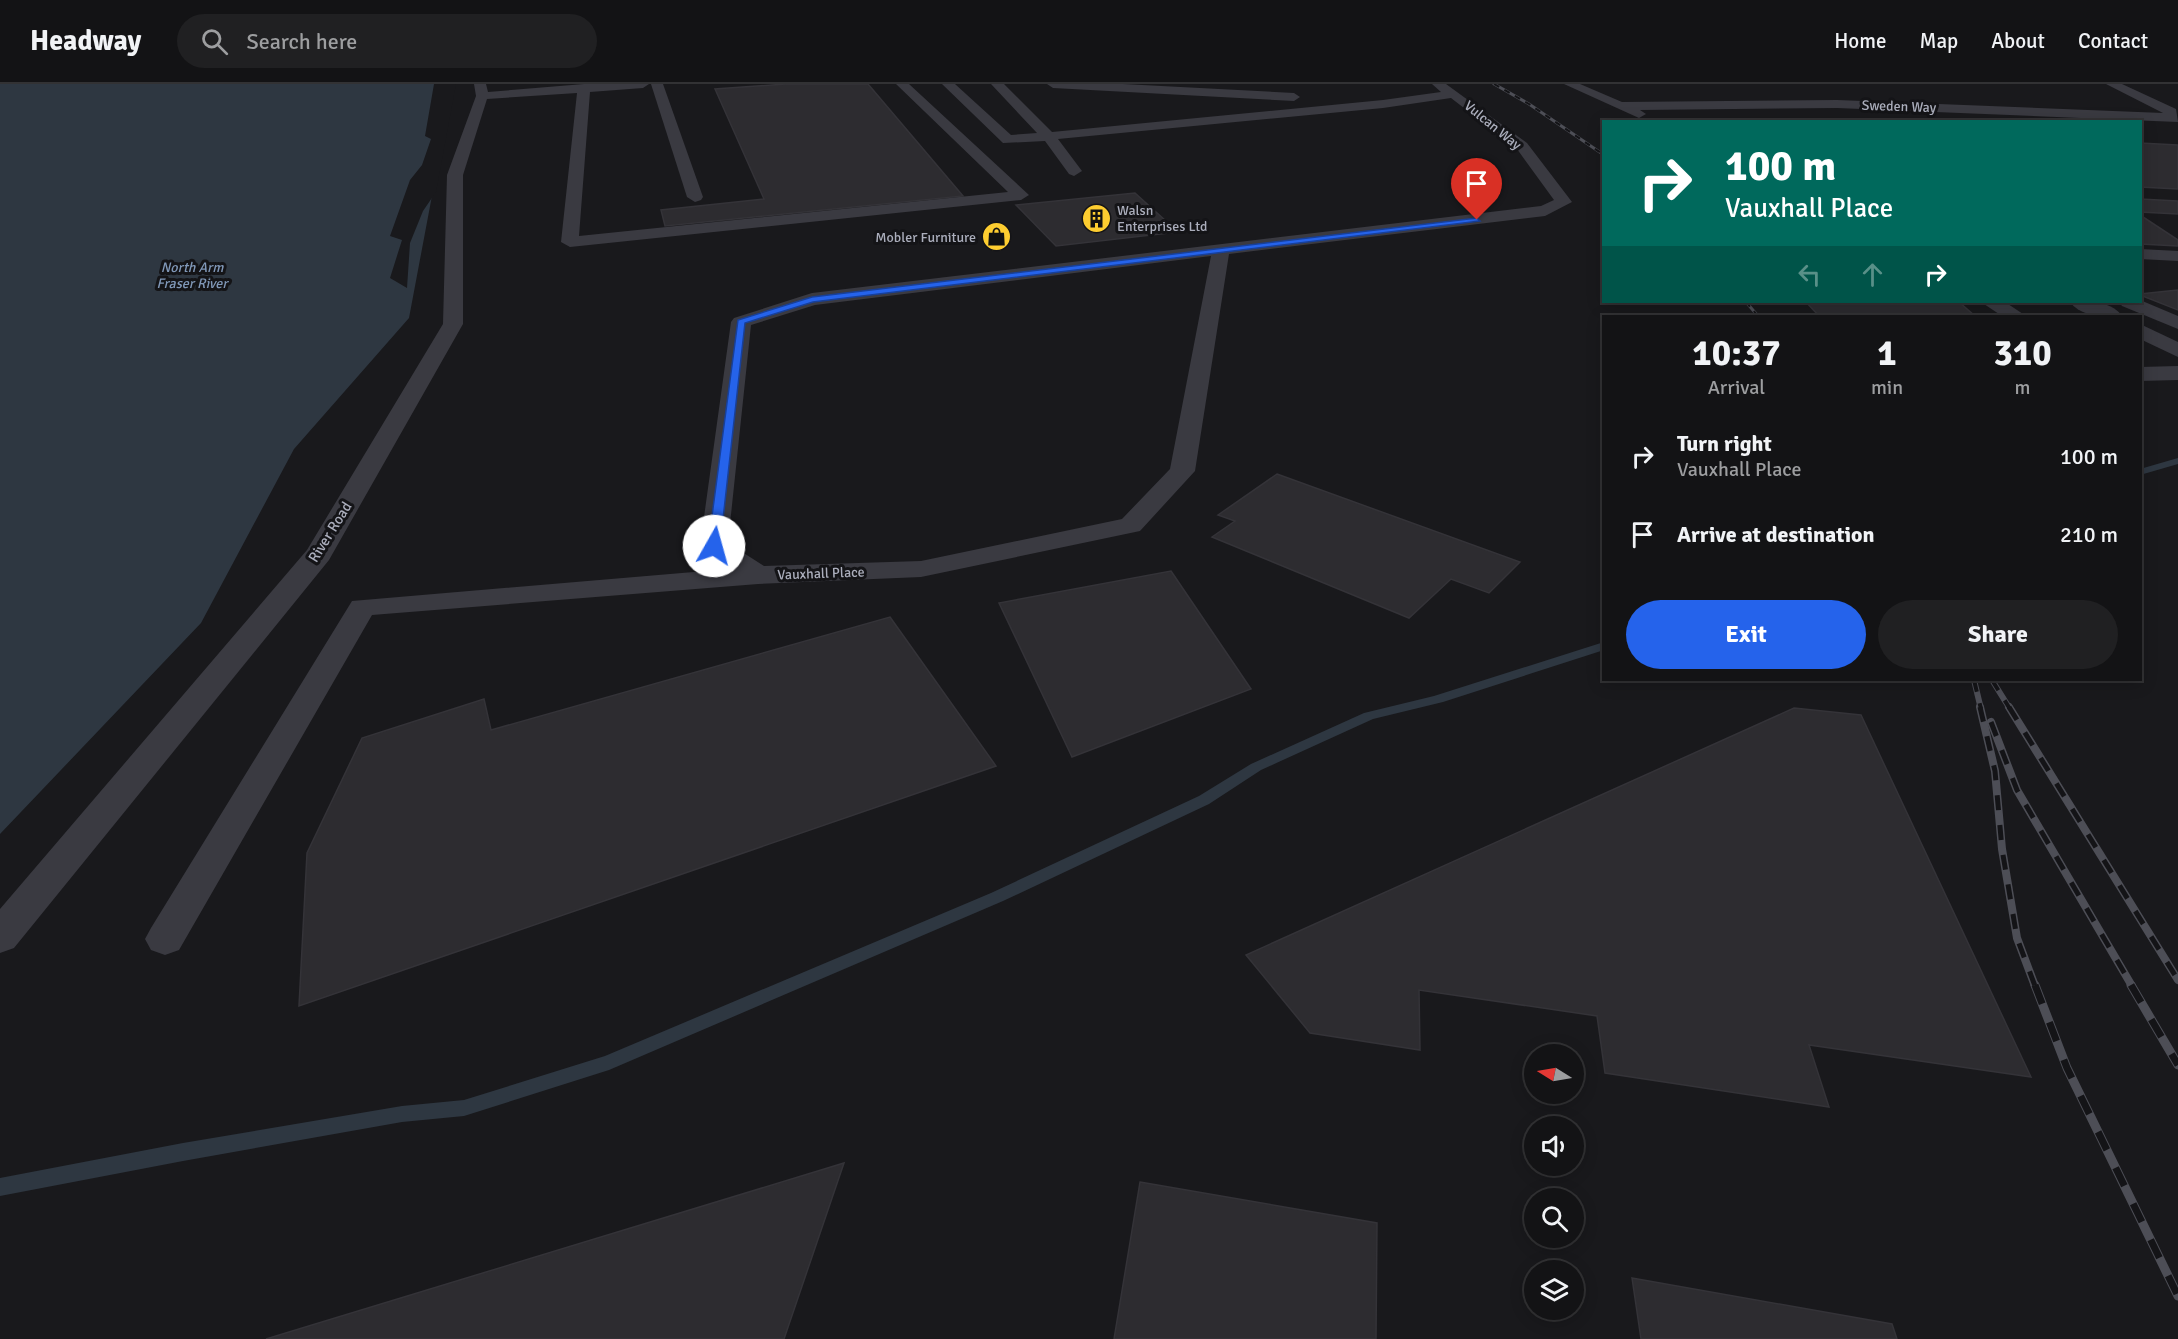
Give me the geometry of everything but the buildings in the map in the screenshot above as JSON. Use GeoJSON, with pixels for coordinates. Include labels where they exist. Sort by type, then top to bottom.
{"type":"FeatureCollection","features":[{"type":"Feature","properties":{"kind":"street"},"geometry":{"type":"LineString","coordinates":[[481,90],[584,88],[643,84]]}},
{"type":"Feature","properties":{"kind":"street"},"geometry":{"type":"LineString","coordinates":[[657,84],[695,197]]}},
{"type":"Feature","properties":{"kind":"street"},"geometry":{"type":"LineString","coordinates":[[584,88],[570,242],[1021,195],[902,84]]}},
{"type":"Feature","properties":{"kind":"street"},"geometry":{"type":"LineString","coordinates":[[948,84],[971,108],[1008,140]]}},
{"type":"Feature","properties":{"kind":"street"},"geometry":{"type":"LineString","coordinates":[[997,84],[1049,137],[1074,171]]}},
{"type":"Feature","properties":{"kind":"street"},"geometry":{"type":"LineString","coordinates":[[1042,84],[1058,98]]}},
{"type":"Feature","properties":{"kind":"street"},"geometry":{"type":"LineString","coordinates":[[1053,84],[1152,88],[1383,104]]}},
{"type":"Feature","properties":{"kind":"street","name":"Vulcan Way"},"geometry":{"type":"LineString","coordinates":[[1438,84],[1522,146],[1564,202]]}},
{"type":"Feature","properties":{"kind":"street"},"geometry":{"type":"LineString","coordinates":[[1570,84],[1653,120]]}},
{"type":"Feature","properties":{"kind":"street"},"geometry":{"type":"LineString","coordinates":[[2112,84],[2178,116]]}},
{"type":"Feature","properties":{"kind":"street"},"geometry":{"type":"LineString","coordinates":[[1097,86],[1116,100]]}},
{"type":"Feature","properties":{"kind":"street"},"geometry":{"type":"LineString","coordinates":[[1152,88],[1205,122]]}},
{"type":"Feature","properties":{"kind":"street"},"geometry":{"type":"LineString","coordinates":[[2152,88],[2176,99]]}},
{"type":"Feature","properties":{"kind":"street"},"geometry":{"type":"LineString","coordinates":[[1586,91],[1614,89]]}},
{"type":"Feature","properties":{"kind":"street","name":"River Road"},"geometry":{"type":"LineString","coordinates":[[0,937],[320,554],[453,324],[455,175],[481,90]]}},
{"type":"Feature","properties":{"kind":"street"},"geometry":{"type":"LineString","coordinates":[[1215,92],[1248,117]]}},
{"type":"Feature","properties":{"kind":"street"},"geometry":{"type":"LineString","coordinates":[[967,144],[1383,104],[1453,94]]}},
{"type":"Feature","properties":{"kind":"street"},"geometry":{"type":"LineString","coordinates":[[1266,95],[1294,113]]}},
{"type":"Feature","properties":{"kind":"street","name":"Sweden Way"},"geometry":{"type":"LineString","coordinates":[[1620,106],[1846,104],[2178,116]]}},
{"type":"Feature","properties":{"kind":"street"},"geometry":{"type":"LineString","coordinates":[[933,112],[971,108]]}},
{"type":"Feature","properties":{"kind":"street"},"geometry":{"type":"LineString","coordinates":[[1134,113],[1153,127]]}},
{"type":"Feature","properties":{"kind":"street"},"geometry":{"type":"LineString","coordinates":[[1082,118],[1098,131]]}},
{"type":"Feature","properties":{"kind":"street","name":"Vauxhall Place"},"geometry":{"type":"LineString","coordinates":[[1221,251],[1182,471],[1131,525],[921,568],[758,575],[714,546],[741,322],[812,299],[1545,211],[1564,202]]}},
{"type":"Feature","properties":{"kind":"street"},"geometry":{"type":"LineString","coordinates":[[2142,254],[2178,256]]}},
{"type":"Feature","properties":{"kind":"street"},"geometry":{"type":"LineString","coordinates":[[1993,303],[2014,315]]}},
{"type":"Feature","properties":{"kind":"street"},"geometry":{"type":"LineString","coordinates":[[2082,303],[2110,315]]}},
{"type":"Feature","properties":{"kind":"street"},"geometry":{"type":"LineString","coordinates":[[2131,303],[2178,323]]}},
{"type":"Feature","properties":{"kind":"street"},"geometry":{"type":"LineString","coordinates":[[2142,331],[2178,351]]}},
{"type":"Feature","properties":{"kind":"street"},"geometry":{"type":"LineString","coordinates":[[2142,374],[2178,373]]}},
{"type":"Feature","properties":{"kind":"street"},"geometry":{"type":"LineString","coordinates":[[165,939],[362,607],[758,575]]}},
{"type":"Feature","properties":{"kind":"water","name":"North Arm Fraser River"},"geometry":{"type":"Polygon","coordinates":[[[0,84],[453,84],[409,318],[294,449],[201,623],[0,834],[0,84]]]}},
{"type":"Feature","properties":{"kind":"pier"},"geometry":{"type":"Polygon","coordinates":[[[434,84],[456,84],[436,192],[423,211],[410,243],[407,288],[390,278],[402,240],[390,236],[410,180],[422,165],[431,139],[425,136],[434,84]]]}},
{"type":"Feature","properties":{"kind":"waterway"},"geometry":{"type":"LineString","coordinates":[[2142,471],[2178,461]]}},
{"type":"Feature","properties":{"kind":"waterway"},"geometry":{"type":"LineString","coordinates":[[0,1187],[402,1114],[464,1108],[609,1062],[997,897],[1204,800],[1256,767],[1369,716],[1438,699],[1602,647]]}},
{"type":"Feature","properties":{"kind":"railway"},"geometry":{"type":"LineString","coordinates":[[1494,84],[1529,104],[1602,154]]}},
{"type":"Feature","properties":{"kind":"railway"},"geometry":{"type":"LineString","coordinates":[[1747,303],[1757,315]]}},
{"type":"Feature","properties":{"kind":"railway"},"geometry":{"type":"LineString","coordinates":[[1974,681],[1981,709]]}},
{"type":"Feature","properties":{"kind":"railway"},"geometry":{"type":"LineString","coordinates":[[1993,681],[2010,709]]}},
{"type":"Feature","properties":{"kind":"railway"},"geometry":{"type":"LineString","coordinates":[[1980,707],[1995,771],[2002,849],[2017,938],[2035,986]]}},
{"type":"Feature","properties":{"kind":"railway"},"geometry":{"type":"LineString","coordinates":[[2009,707],[2178,980]]}},
{"type":"Feature","properties":{"kind":"railway"},"geometry":{"type":"LineString","coordinates":[[1991,722],[2017,790],[2132,986]]}},
{"type":"Feature","properties":{"kind":"railway"},"geometry":{"type":"LineString","coordinates":[[2035,985],[2067,1068],[2178,1296]]}},
{"type":"Feature","properties":{"kind":"railway"},"geometry":{"type":"LineString","coordinates":[[2131,985],[2178,1065]]}},
{"type":"Feature","properties":{"kind":"place","name":"Walsn Enterprises Ltd"},"geometry":{"type":"Point","coordinates":[1096,218]}},
{"type":"Feature","properties":{"kind":"place","name":"Mobler Furniture"},"geometry":{"type":"Point","coordinates":[997,237]}},
{"type":"Feature","properties":{"kind":"route"},"geometry":{"type":"LineString","coordinates":[[714,546],[741,322],[812,299],[1477,220]]}}]}
